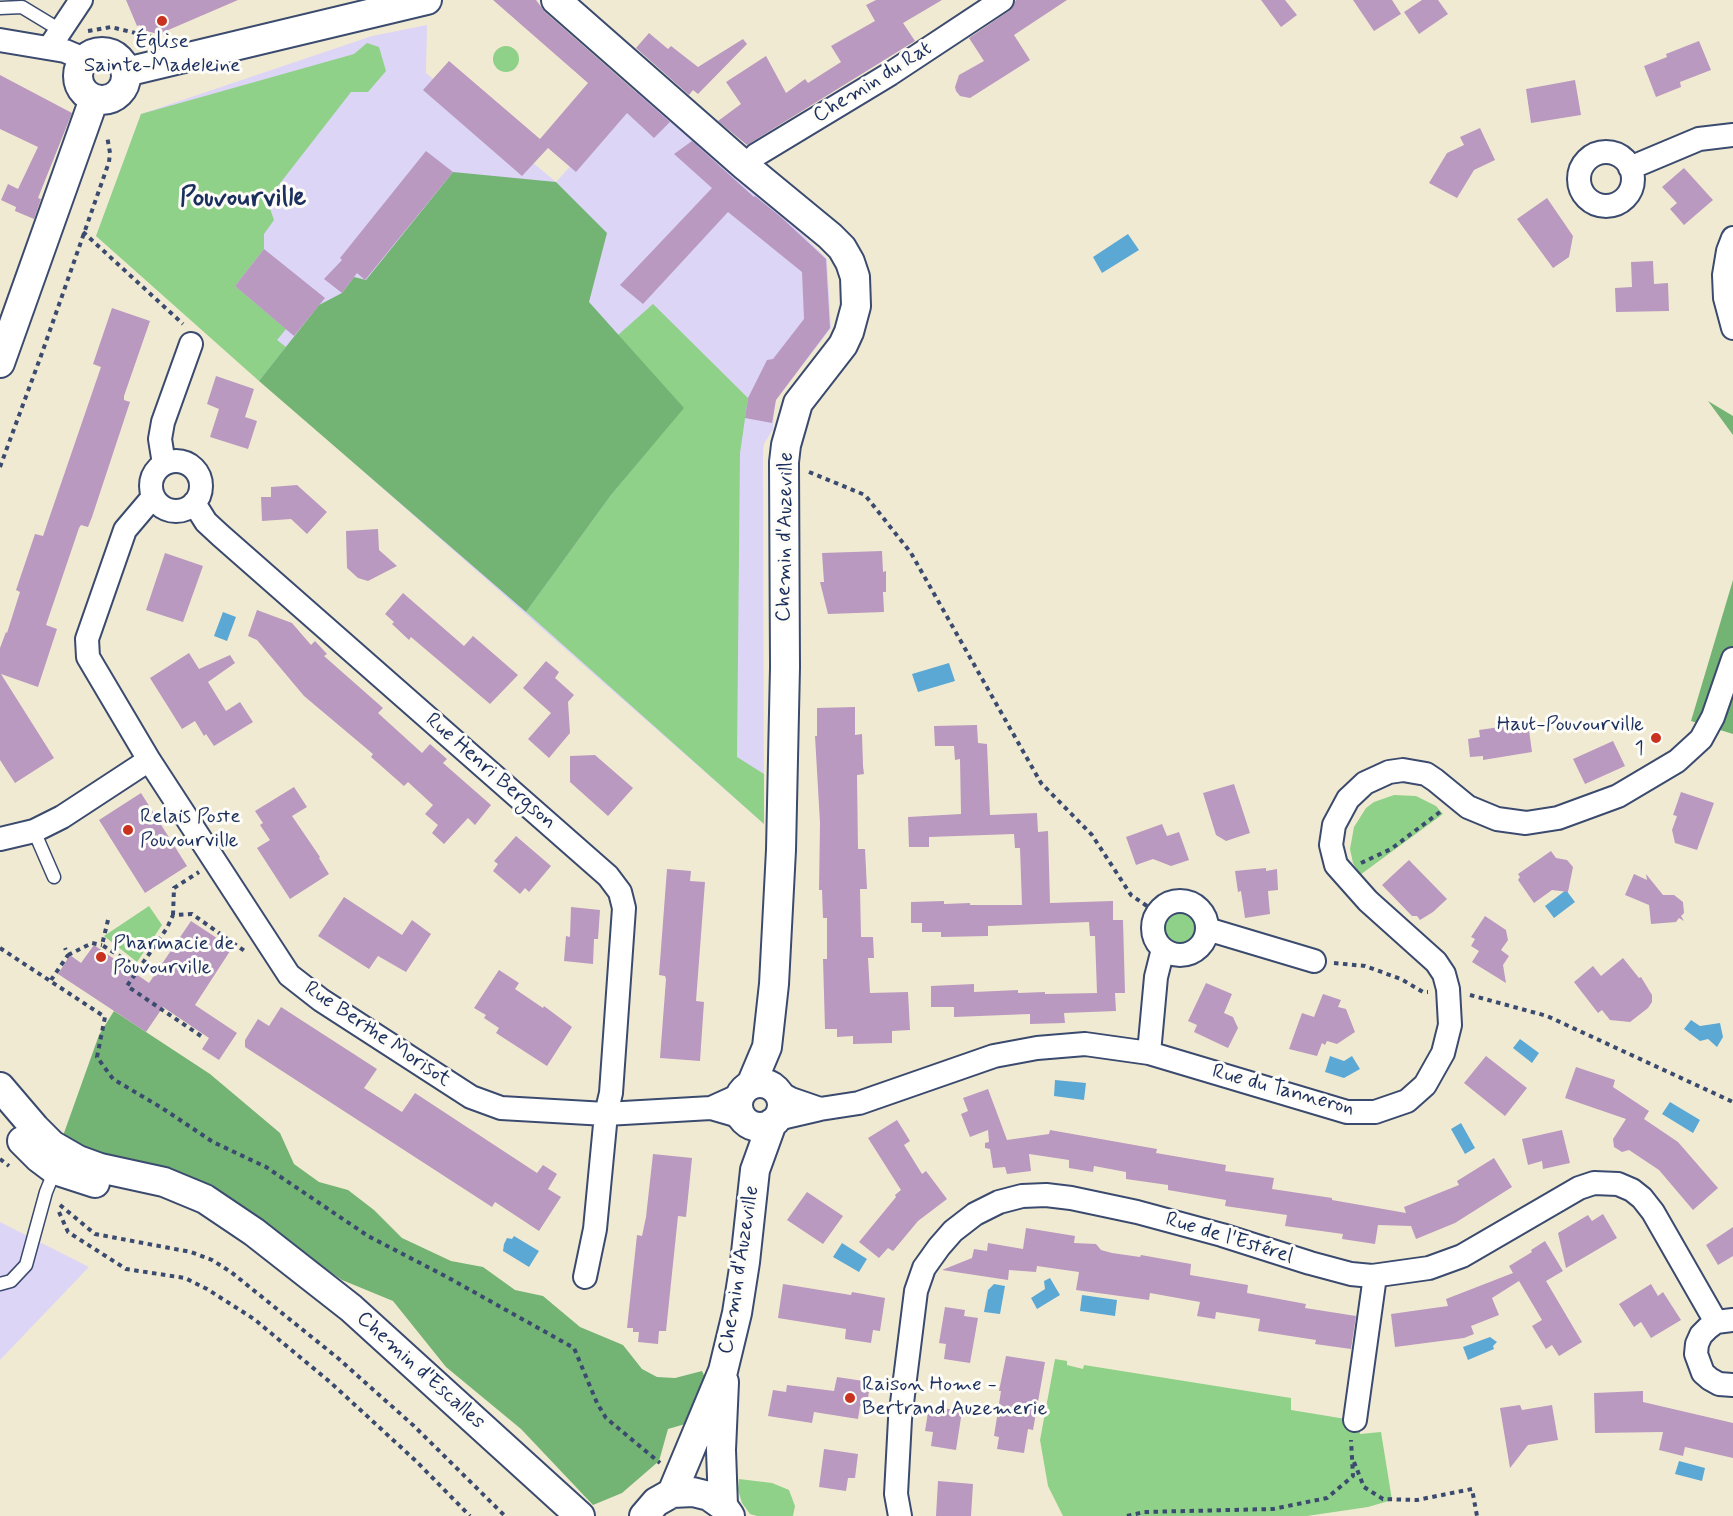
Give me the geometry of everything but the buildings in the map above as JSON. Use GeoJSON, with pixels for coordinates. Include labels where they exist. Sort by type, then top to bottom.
{"type":"FeatureCollection","features":[{"type":"Feature","properties":{"kind":"street"},"geometry":{"type":"LineString","coordinates":[[55,39],[81,0]]}},
{"type":"Feature","properties":{"kind":"street"},"geometry":{"type":"LineString","coordinates":[[126,72],[427,0]]}},
{"type":"Feature","properties":{"kind":"street","name":"Chemin d'Auzeville"},"geometry":{"type":"LineString","coordinates":[[556,0],[745,166],[830,236],[842,248],[855,277],[856,306],[849,332],[843,345],[798,403],[788,435],[784,462],[785,667],[781,850],[774,984],[745,1262],[737,1313],[723,1371],[672,1493]]}},
{"type":"Feature","properties":{"kind":"street","name":"Chemin du Rat"},"geometry":{"type":"LineString","coordinates":[[745,166],[756,155],[890,74],[1002,0]]}},
{"type":"Feature","properties":{"kind":"street"},"geometry":{"type":"LineString","coordinates":[[0,40],[55,39]]}},
{"type":"Feature","properties":{"kind":"street"},"geometry":{"type":"LineString","coordinates":[[55,39],[65,51],[84,59]]}},
{"type":"Feature","properties":{"kind":"street"},"geometry":{"type":"LineString","coordinates":[[0,363],[91,109],[101,100],[115,97],[124,86],[126,72],[119,59],[105,52],[98,52],[84,59],[80,65],[77,78],[91,109]]}},
{"type":"Feature","properties":{"kind":"street"},"geometry":{"type":"LineString","coordinates":[[1630,168],[1699,139],[1733,135]]}},
{"type":"Feature","properties":{"kind":"street"},"geometry":{"type":"LineString","coordinates":[[1733,238],[1728,251],[1725,298],[1733,328]]}},
{"type":"Feature","properties":{"kind":"street"},"geometry":{"type":"LineString","coordinates":[[164,464],[160,439],[163,422],[191,344]]}},
{"type":"Feature","properties":{"kind":"street"},"geometry":{"type":"LineString","coordinates":[[171,461],[187,463],[198,474],[201,489],[194,503],[188,508],[172,511],[153,497],[151,482],[153,475],[164,464],[171,461]]}},
{"type":"Feature","properties":{"kind":"street"},"geometry":{"type":"LineString","coordinates":[[0,839],[34,831],[62,817],[150,760],[88,657],[87,639],[125,530],[153,497]]}},
{"type":"Feature","properties":{"kind":"street","name":"Rue Henri Bergson"},"geometry":{"type":"LineString","coordinates":[[194,503],[206,522],[220,535],[608,876],[620,892],[624,908],[611,1093],[606,1114],[595,1229],[585,1277]]}},
{"type":"Feature","properties":{"kind":"street","name":"Rue du Tanneron"},"geometry":{"type":"LineString","coordinates":[[761,1105],[820,1109],[859,1103],[994,1056],[1037,1048],[1085,1044],[1149,1053],[1347,1112],[1376,1112],[1407,1101],[1425,1085],[1443,1053],[1450,1025],[1448,989],[1444,974],[1436,962],[1368,901],[1336,865],[1331,845],[1334,825],[1348,799],[1365,783],[1389,772],[1403,770],[1414,771],[1435,780],[1468,807],[1497,819],[1526,824],[1558,818],[1618,796],[1677,761],[1701,739],[1713,717],[1733,659]]}},
{"type":"Feature","properties":{"kind":"street","name":"Rue Berthe Morisot"},"geometry":{"type":"LineString","coordinates":[[150,760],[289,975],[321,1000],[471,1097],[501,1108],[606,1114],[761,1105]]}},
{"type":"Feature","properties":{"kind":"street"},"geometry":{"type":"LineString","coordinates":[[1179,900],[1200,909],[1205,916],[1207,929],[1206,937],[1193,952],[1177,955],[1162,949],[1156,942],[1153,922],[1157,913],[1169,902],[1179,900]]}},
{"type":"Feature","properties":{"kind":"street"},"geometry":{"type":"LineString","coordinates":[[1207,929],[1314,960]]}},
{"type":"Feature","properties":{"kind":"street"},"geometry":{"type":"LineString","coordinates":[[1149,1053],[1156,977],[1162,949]]}},
{"type":"Feature","properties":{"kind":"street","name":"Chemin d'Escalles"},"geometry":{"type":"LineString","coordinates":[[0,1087],[34,1128],[52,1145],[66,1165],[90,1182],[186,1200],[254,1232],[351,1308],[580,1516]]}},
{"type":"Feature","properties":{"kind":"street","name":"Chemin d'Escalles"},"geometry":{"type":"LineString","coordinates":[[0,1110],[25,1144],[39,1158],[66,1165]]}},
{"type":"Feature","properties":{"kind":"street","name":"Rue de l'Estérel"},"geometry":{"type":"LineString","coordinates":[[900,1516],[896,1494],[900,1419],[916,1291],[924,1268],[953,1231],[983,1210],[999,1202],[1022,1196],[1046,1195],[1071,1198],[1137,1212],[1351,1274],[1375,1275],[1429,1268],[1462,1256],[1579,1188],[1594,1183],[1618,1184],[1632,1190],[1653,1212],[1724,1321],[1701,1335],[1697,1344],[1698,1364],[1710,1379],[1719,1384],[1733,1385]]}},
{"type":"Feature","properties":{"kind":"street"},"geometry":{"type":"LineString","coordinates":[[1355,1420],[1375,1275]]}},
{"type":"Feature","properties":{"kind":"street","name":"Chemin d'Auzeville"},"geometry":{"type":"LineString","coordinates":[[723,1371],[721,1450],[726,1511]]}},
{"type":"Feature","properties":{"kind":"street"},"geometry":{"type":"LineString","coordinates":[[641,1515],[656,1502],[672,1493],[693,1491],[709,1496],[726,1511]]}},
{"type":"Feature","properties":{"kind":"lane"},"geometry":{"type":"LineString","coordinates":[[0,8],[22,7],[55,39]]}},
{"type":"Feature","properties":{"kind":"lane"},"geometry":{"type":"LineString","coordinates":[[34,831],[54,877]]}},
{"type":"Feature","properties":{"kind":"lane"},"geometry":{"type":"LineString","coordinates":[[0,1284],[11,1281],[26,1265],[46,1192],[66,1165]]}},
{"type":"Feature","properties":{"kind":"path"},"geometry":{"type":"LineString","coordinates":[[55,39],[97,28],[111,27],[160,39]]}},
{"type":"Feature","properties":{"kind":"path"},"geometry":{"type":"LineString","coordinates":[[0,468],[108,162],[110,153],[106,128],[91,109]]}},
{"type":"Feature","properties":{"kind":"path"},"geometry":{"type":"LineString","coordinates":[[83,232],[183,324],[191,344]]}},
{"type":"Feature","properties":{"kind":"path"},"geometry":{"type":"LineString","coordinates":[[784,462],[865,495],[911,554],[1041,783],[1092,835],[1131,895],[1157,913]]}},
{"type":"Feature","properties":{"kind":"path"},"geometry":{"type":"LineString","coordinates":[[1344,876],[1356,865],[1391,849],[1441,812],[1454,796]]}},
{"type":"Feature","properties":{"kind":"path"},"geometry":{"type":"LineString","coordinates":[[201,1036],[127,986],[167,928],[172,915],[174,888],[214,862]]}},
{"type":"Feature","properties":{"kind":"path"},"geometry":{"type":"LineString","coordinates":[[172,915],[192,914],[246,952]]}},
{"type":"Feature","properties":{"kind":"path"},"geometry":{"type":"LineString","coordinates":[[102,945],[108,920]]}},
{"type":"Feature","properties":{"kind":"path"},"geometry":{"type":"LineString","coordinates":[[51,980],[68,955],[92,943],[102,945],[140,969]]}},
{"type":"Feature","properties":{"kind":"path"},"geometry":{"type":"LineString","coordinates":[[0,948],[105,1017],[97,1056],[113,1079],[213,1142],[266,1167],[368,1236],[574,1348],[597,1403],[606,1418],[672,1473],[672,1493]]}},
{"type":"Feature","properties":{"kind":"path"},"geometry":{"type":"LineString","coordinates":[[65,948],[68,955]]}},
{"type":"Feature","properties":{"kind":"path"},"geometry":{"type":"LineString","coordinates":[[1314,960],[1365,966],[1401,978],[1424,993],[1448,989],[1547,1016],[1733,1102]]}},
{"type":"Feature","properties":{"kind":"path"},"geometry":{"type":"LineString","coordinates":[[0,1159],[13,1170]]}},
{"type":"Feature","properties":{"kind":"path"},"geometry":{"type":"LineString","coordinates":[[470,1516],[417,1462],[330,1382],[254,1319],[207,1288],[185,1278],[126,1269],[68,1232],[62,1222],[58,1203],[94,1234],[107,1238],[160,1244],[191,1252],[212,1260],[231,1272],[339,1359],[414,1426],[506,1516]]}},
{"type":"Feature","properties":{"kind":"path"},"geometry":{"type":"LineString","coordinates":[[1127,1516],[1144,1512],[1272,1509],[1327,1498],[1353,1476],[1351,1439],[1355,1420]]}},
{"type":"Feature","properties":{"kind":"path"},"geometry":{"type":"LineString","coordinates":[[1352,1459],[1364,1487],[1383,1499],[1416,1500],[1472,1489],[1477,1516]]}},
{"type":"Feature","properties":{"kind":"shaded area"},"geometry":{"type":"Polygon","coordinates":[[[427,25],[426,73],[556,182],[641,88],[730,161],[827,259],[831,328],[775,401],[773,429],[764,444],[763,451],[764,824],[96,236],[141,114],[372,36],[427,25]]]}},
{"type":"Feature","properties":{"kind":"shaded area"},"geometry":{"type":"Polygon","coordinates":[[[0,1222],[89,1267],[0,1360],[0,1222]]]}},
{"type":"Feature","properties":{"kind":"green space"},"geometry":{"type":"Polygon","coordinates":[[[367,43],[379,47],[386,71],[368,92],[351,92],[267,200],[274,220],[264,234],[264,249],[235,286],[286,329],[277,340],[286,347],[259,381],[96,236],[141,114],[354,54],[367,43]]]}},
{"type":"Feature","properties":{"kind":"green space"},"geometry":{"type":"Polygon","coordinates":[[[506,46],[515,50],[519,59],[515,68],[506,72],[497,68],[493,59],[497,50],[506,46]]]}},
{"type":"Feature","properties":{"kind":"green space"},"geometry":{"type":"Polygon","coordinates":[[[453,172],[556,182],[607,233],[589,302],[684,408],[611,495],[526,612],[259,381],[319,305],[342,293],[354,277],[366,280],[453,172]]]}},
{"type":"Feature","properties":{"kind":"green space"},"geometry":{"type":"Polygon","coordinates":[[[653,304],[748,398],[740,453],[737,757],[764,774],[764,824],[526,612],[611,495],[683,408],[618,335],[653,304]]]}},
{"type":"Feature","properties":{"kind":"green space"},"geometry":{"type":"Polygon","coordinates":[[[1708,401],[1733,416],[1733,435],[1708,401]]]}},
{"type":"Feature","properties":{"kind":"green space"},"geometry":{"type":"Polygon","coordinates":[[[1733,580],[1733,734],[1691,721],[1733,580]]]}},
{"type":"Feature","properties":{"kind":"green space"},"geometry":{"type":"Polygon","coordinates":[[[1394,795],[1416,796],[1436,806],[1443,814],[1360,875],[1353,863],[1350,849],[1354,827],[1366,808],[1374,802],[1394,795]]]}},
{"type":"Feature","properties":{"kind":"green space"},"geometry":{"type":"Polygon","coordinates":[[[149,906],[162,925],[137,962],[104,936],[149,906]]]}},
{"type":"Feature","properties":{"kind":"green space"},"geometry":{"type":"Polygon","coordinates":[[[1180,910],[1193,915],[1198,928],[1193,941],[1180,946],[1167,941],[1162,928],[1167,915],[1180,910]]]}},
{"type":"Feature","properties":{"kind":"green space"},"geometry":{"type":"Polygon","coordinates":[[[114,1011],[210,1074],[280,1133],[294,1164],[319,1182],[348,1190],[374,1210],[402,1238],[451,1261],[483,1267],[515,1290],[543,1296],[580,1327],[623,1345],[642,1369],[657,1377],[675,1378],[702,1371],[708,1384],[692,1422],[668,1429],[659,1461],[622,1493],[593,1505],[521,1429],[446,1367],[393,1301],[342,1280],[288,1243],[66,1147],[64,1133],[99,1035],[114,1011]]]}},
{"type":"Feature","properties":{"kind":"green space"},"geometry":{"type":"Polygon","coordinates":[[[1055,1359],[1067,1361],[1067,1365],[1083,1369],[1084,1365],[1291,1398],[1291,1410],[1346,1419],[1359,1424],[1360,1434],[1381,1432],[1392,1500],[1368,1507],[1307,1516],[1063,1516],[1048,1486],[1040,1440],[1055,1359]]]}},
{"type":"Feature","properties":{"kind":"green space"},"geometry":{"type":"Polygon","coordinates":[[[739,1479],[772,1483],[789,1490],[795,1506],[793,1516],[750,1514],[742,1503],[738,1490],[739,1479]]]}},
{"type":"Feature","properties":{"kind":"water"},"geometry":{"type":"Polygon","coordinates":[[[1128,234],[1139,250],[1102,273],[1093,257],[1128,234]]]}},
{"type":"Feature","properties":{"kind":"water"},"geometry":{"type":"Polygon","coordinates":[[[223,612],[236,617],[227,641],[214,636],[223,612]]]}},
{"type":"Feature","properties":{"kind":"water"},"geometry":{"type":"Polygon","coordinates":[[[949,663],[955,681],[918,692],[912,674],[949,663]]]}},
{"type":"Feature","properties":{"kind":"water"},"geometry":{"type":"Polygon","coordinates":[[[1566,890],[1575,902],[1554,918],[1545,906],[1566,890]]]}},
{"type":"Feature","properties":{"kind":"water"},"geometry":{"type":"Polygon","coordinates":[[[1691,1020],[1700,1026],[1720,1023],[1723,1037],[1717,1047],[1708,1039],[1700,1041],[1684,1029],[1691,1020]]]}},
{"type":"Feature","properties":{"kind":"water"},"geometry":{"type":"Polygon","coordinates":[[[1520,1039],[1539,1053],[1532,1063],[1513,1048],[1520,1039]]]}},
{"type":"Feature","properties":{"kind":"water"},"geometry":{"type":"Polygon","coordinates":[[[1330,1056],[1344,1061],[1352,1056],[1360,1069],[1344,1078],[1325,1072],[1330,1056]]]}},
{"type":"Feature","properties":{"kind":"water"},"geometry":{"type":"Polygon","coordinates":[[[1055,1080],[1086,1083],[1084,1100],[1054,1096],[1055,1080]]]}},
{"type":"Feature","properties":{"kind":"water"},"geometry":{"type":"Polygon","coordinates":[[[1670,1102],[1700,1120],[1693,1133],[1662,1114],[1670,1102]]]}},
{"type":"Feature","properties":{"kind":"water"},"geometry":{"type":"Polygon","coordinates":[[[1461,1123],[1475,1148],[1465,1154],[1451,1129],[1461,1123]]]}},
{"type":"Feature","properties":{"kind":"water"},"geometry":{"type":"Polygon","coordinates":[[[514,1236],[539,1251],[529,1267],[503,1251],[507,1238],[512,1239],[514,1236]]]}},
{"type":"Feature","properties":{"kind":"water"},"geometry":{"type":"Polygon","coordinates":[[[842,1243],[867,1259],[859,1272],[833,1257],[842,1243]]]}},
{"type":"Feature","properties":{"kind":"water"},"geometry":{"type":"Polygon","coordinates":[[[1050,1278],[1060,1295],[1037,1309],[1031,1298],[1045,1289],[1044,1281],[1050,1278]]]}},
{"type":"Feature","properties":{"kind":"water"},"geometry":{"type":"Polygon","coordinates":[[[994,1284],[1005,1286],[1000,1314],[984,1312],[988,1290],[994,1284]]]}},
{"type":"Feature","properties":{"kind":"water"},"geometry":{"type":"Polygon","coordinates":[[[1082,1295],[1117,1300],[1115,1316],[1080,1311],[1082,1295]]]}},
{"type":"Feature","properties":{"kind":"water"},"geometry":{"type":"Polygon","coordinates":[[[1490,1337],[1497,1342],[1493,1346],[1494,1349],[1468,1360],[1463,1347],[1490,1337]]]}},
{"type":"Feature","properties":{"kind":"water"},"geometry":{"type":"Polygon","coordinates":[[[1679,1461],[1705,1468],[1702,1481],[1675,1474],[1679,1461]]]}},
{"type":"Feature","properties":{"kind":"place","name":"Église Sainte-Madeleine"},"geometry":{"type":"Point","coordinates":[162,21]}},
{"type":"Feature","properties":{"kind":"place","name":"Haut-Pouvourville 1"},"geometry":{"type":"Point","coordinates":[1656,738]}},
{"type":"Feature","properties":{"kind":"place","name":"Relais Poste Pouvourville"},"geometry":{"type":"Point","coordinates":[128,830]}},
{"type":"Feature","properties":{"kind":"place","name":"Pharmacie de Pouvourville"},"geometry":{"type":"Point","coordinates":[101,957]}},
{"type":"Feature","properties":{"kind":"place","name":"Raison Home - Bertrand Auzemerie"},"geometry":{"type":"Point","coordinates":[850,1398]}},
{"type":"Feature","properties":{"kind":"district","name":"Pouvourville"},"geometry":{"type":"Point","coordinates":[243,199]}}]}
